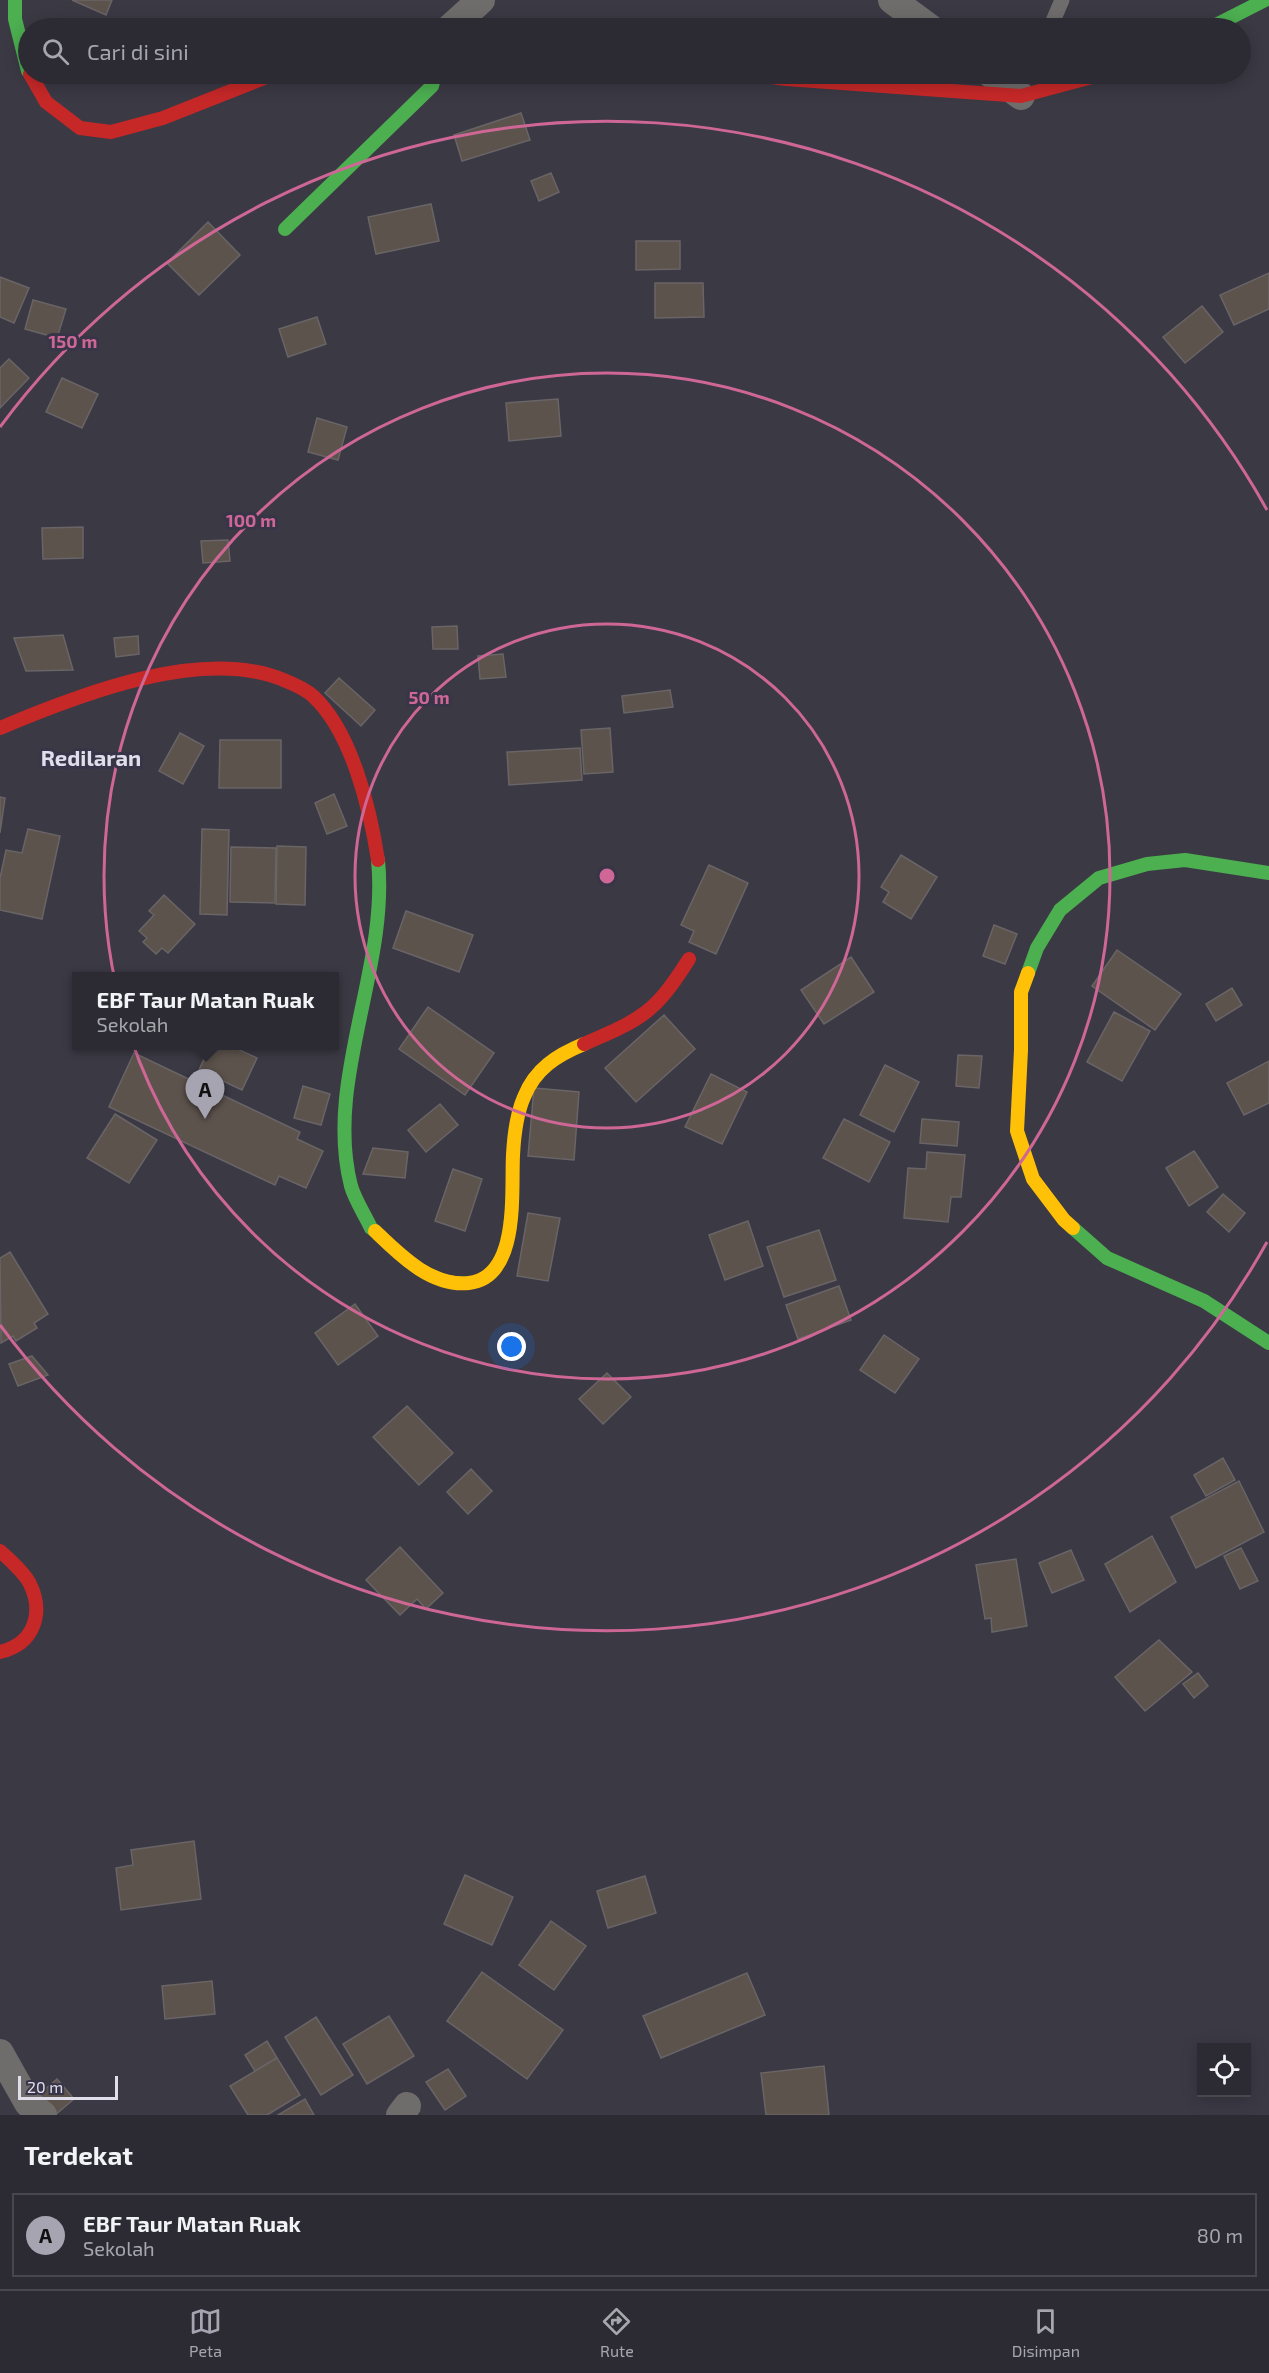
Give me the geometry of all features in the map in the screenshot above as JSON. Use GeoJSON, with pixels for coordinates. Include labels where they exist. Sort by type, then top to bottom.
{"type":"FeatureCollection","features":[{"type":"Feature","properties":{"kind":"street"},"geometry":{"type":"LineString","coordinates":[[15,0],[15,19],[18,30]]}},
{"type":"Feature","properties":{"kind":"street"},"geometry":{"type":"LineString","coordinates":[[461,18],[481,0]]}},
{"type":"Feature","properties":{"kind":"street"},"geometry":{"type":"LineString","coordinates":[[892,0],[916,18]]}},
{"type":"Feature","properties":{"kind":"street"},"geometry":{"type":"LineString","coordinates":[[1230,18],[1265,0]]}},
{"type":"Feature","properties":{"kind":"street"},"geometry":{"type":"LineString","coordinates":[[36,84],[46,102],[80,128],[111,132],[163,118],[249,84]]}},
{"type":"Feature","properties":{"kind":"street"},"geometry":{"type":"LineString","coordinates":[[285,229],[432,84]]}},
{"type":"Feature","properties":{"kind":"street"},"geometry":{"type":"LineString","coordinates":[[905,84],[1024,89],[1050,84]]}},
{"type":"Feature","properties":{"kind":"street"},"geometry":{"type":"LineString","coordinates":[[1013,84],[1024,89]]}},
{"type":"Feature","properties":{"kind":"street"},"geometry":{"type":"LineString","coordinates":[[0,728],[84,694],[128,682],[210,669],[246,669],[277,675],[306,689],[325,710],[341,737],[356,772],[371,819],[381,880],[381,908],[377,937],[347,1099],[344,1129],[348,1175],[363,1216],[377,1236],[398,1255],[436,1277],[470,1284],[485,1279],[497,1268],[504,1252],[510,1227],[516,1126],[533,1079],[557,1056],[628,1025],[644,1015],[668,990],[688,959]]}},
{"type":"Feature","properties":{"kind":"street"},"geometry":{"type":"LineString","coordinates":[[1269,873],[1185,860],[1147,864],[1099,878],[1060,910],[1036,948],[1021,992],[1017,1131],[1033,1179],[1064,1220],[1107,1258],[1204,1301],[1269,1343]]}},
{"type":"Feature","properties":{"kind":"street"},"geometry":{"type":"LineString","coordinates":[[0,1551],[20,1570],[31,1586],[37,1611],[35,1627],[26,1641],[7,1652],[0,1653]]}},
{"type":"Feature","properties":{"kind":"street"},"geometry":{"type":"LineString","coordinates":[[0,2053],[27,2103],[43,2115]]}},
{"type":"Feature","properties":{"kind":"lane"},"geometry":{"type":"LineString","coordinates":[[1054,18],[1062,0]]}},
{"type":"Feature","properties":{"kind":"building"},"geometry":{"type":"Polygon","coordinates":[[[72,0],[112,0],[106,15],[72,0]]]}},
{"type":"Feature","properties":{"kind":"building"},"geometry":{"type":"Polygon","coordinates":[[[521,113],[530,140],[462,161],[454,135],[521,113]]]}},
{"type":"Feature","properties":{"kind":"building"},"geometry":{"type":"Polygon","coordinates":[[[551,173],[559,192],[539,201],[531,181],[551,173]]]}},
{"type":"Feature","properties":{"kind":"building"},"geometry":{"type":"Polygon","coordinates":[[[431,204],[439,241],[376,254],[368,217],[431,204]]]}},
{"type":"Feature","properties":{"kind":"building"},"geometry":{"type":"Polygon","coordinates":[[[208,222],[240,255],[199,295],[167,263],[208,222]]]}},
{"type":"Feature","properties":{"kind":"building"},"geometry":{"type":"Polygon","coordinates":[[[636,241],[680,241],[680,269],[636,270],[636,241]]]}},
{"type":"Feature","properties":{"kind":"building"},"geometry":{"type":"Polygon","coordinates":[[[1269,273],[1269,309],[1234,325],[1220,295],[1269,273]]]}},
{"type":"Feature","properties":{"kind":"building"},"geometry":{"type":"Polygon","coordinates":[[[0,277],[29,288],[14,323],[0,317],[0,277]]]}},
{"type":"Feature","properties":{"kind":"building"},"geometry":{"type":"Polygon","coordinates":[[[655,283],[703,283],[704,317],[655,318],[655,283]]]}},
{"type":"Feature","properties":{"kind":"building"},"geometry":{"type":"Polygon","coordinates":[[[33,300],[66,309],[57,338],[25,329],[33,300]]]}},
{"type":"Feature","properties":{"kind":"building"},"geometry":{"type":"Polygon","coordinates":[[[1202,306],[1223,332],[1185,363],[1163,337],[1202,306]]]}},
{"type":"Feature","properties":{"kind":"building"},"geometry":{"type":"Polygon","coordinates":[[[317,317],[326,344],[288,357],[279,329],[317,317]]]}},
{"type":"Feature","properties":{"kind":"building"},"geometry":{"type":"Polygon","coordinates":[[[9,359],[29,378],[0,408],[0,368],[9,359]]]}},
{"type":"Feature","properties":{"kind":"building"},"geometry":{"type":"Polygon","coordinates":[[[62,378],[98,394],[82,428],[46,412],[62,378]]]}},
{"type":"Feature","properties":{"kind":"building"},"geometry":{"type":"Polygon","coordinates":[[[558,399],[561,436],[509,441],[506,403],[558,399]]]}},
{"type":"Feature","properties":{"kind":"building"},"geometry":{"type":"Polygon","coordinates":[[[317,418],[347,427],[338,460],[308,452],[317,418]]]}},
{"type":"Feature","properties":{"kind":"building"},"geometry":{"type":"Polygon","coordinates":[[[83,527],[83,558],[43,559],[42,528],[83,527]]]}},
{"type":"Feature","properties":{"kind":"building"},"geometry":{"type":"Polygon","coordinates":[[[228,540],[230,561],[203,563],[201,541],[228,540]]]}},
{"type":"Feature","properties":{"kind":"building"},"geometry":{"type":"Polygon","coordinates":[[[457,626],[458,649],[433,649],[432,627],[457,626]]]}},
{"type":"Feature","properties":{"kind":"building"},"geometry":{"type":"Polygon","coordinates":[[[63,635],[73,670],[26,671],[14,638],[63,635]]]}},
{"type":"Feature","properties":{"kind":"building"},"geometry":{"type":"Polygon","coordinates":[[[138,636],[139,654],[116,657],[114,638],[138,636]]]}},
{"type":"Feature","properties":{"kind":"building"},"geometry":{"type":"Polygon","coordinates":[[[503,654],[506,677],[480,679],[478,656],[503,654]]]}},
{"type":"Feature","properties":{"kind":"building"},"geometry":{"type":"Polygon","coordinates":[[[339,678],[375,710],[361,726],[325,693],[339,678]]]}},
{"type":"Feature","properties":{"kind":"building"},"geometry":{"type":"Polygon","coordinates":[[[670,690],[673,707],[624,713],[622,696],[670,690]]]}},
{"type":"Feature","properties":{"kind":"building"},"geometry":{"type":"Polygon","coordinates":[[[610,728],[613,772],[584,774],[581,730],[610,728]]]}},
{"type":"Feature","properties":{"kind":"building"},"geometry":{"type":"Polygon","coordinates":[[[180,733],[204,746],[183,784],[159,771],[180,733]]]}},
{"type":"Feature","properties":{"kind":"building"},"geometry":{"type":"Polygon","coordinates":[[[220,740],[281,740],[281,788],[219,788],[220,740]]]}},
{"type":"Feature","properties":{"kind":"building"},"geometry":{"type":"Polygon","coordinates":[[[580,748],[582,780],[509,785],[507,752],[580,748]]]}},
{"type":"Feature","properties":{"kind":"building"},"geometry":{"type":"Polygon","coordinates":[[[334,794],[347,826],[327,834],[315,803],[334,794]]]}},
{"type":"Feature","properties":{"kind":"building"},"geometry":{"type":"Polygon","coordinates":[[[0,797],[5,798],[0,833],[0,797]]]}},
{"type":"Feature","properties":{"kind":"building"},"geometry":{"type":"Polygon","coordinates":[[[28,829],[60,836],[42,919],[0,910],[0,878],[6,850],[22,853],[28,829]]]}},
{"type":"Feature","properties":{"kind":"building"},"geometry":{"type":"Polygon","coordinates":[[[202,829],[229,830],[227,915],[200,914],[202,829]]]}},
{"type":"Feature","properties":{"kind":"building"},"geometry":{"type":"Polygon","coordinates":[[[277,846],[306,847],[305,905],[276,904],[277,846]]]}},
{"type":"Feature","properties":{"kind":"building"},"geometry":{"type":"Polygon","coordinates":[[[231,847],[276,848],[275,903],[230,902],[231,847]]]}},
{"type":"Feature","properties":{"kind":"building"},"geometry":{"type":"Polygon","coordinates":[[[901,855],[937,877],[911,919],[883,902],[889,892],[881,887],[901,855]]]}},
{"type":"Feature","properties":{"kind":"building"},"geometry":{"type":"Polygon","coordinates":[[[709,865],[748,883],[716,954],[689,942],[694,931],[681,925],[709,865]]]}},
{"type":"Feature","properties":{"kind":"building"},"geometry":{"type":"Polygon","coordinates":[[[164,895],[195,924],[168,953],[162,948],[156,954],[143,942],[147,938],[139,931],[154,915],[149,911],[164,895]]]}},
{"type":"Feature","properties":{"kind":"building"},"geometry":{"type":"Polygon","coordinates":[[[406,911],[473,935],[459,972],[393,948],[406,911]]]}},
{"type":"Feature","properties":{"kind":"building"},"geometry":{"type":"Polygon","coordinates":[[[994,925],[1017,934],[1005,964],[983,956],[994,925]]]}},
{"type":"Feature","properties":{"kind":"building"},"geometry":{"type":"Polygon","coordinates":[[[1117,950],[1181,994],[1155,1030],[1092,986],[1117,950]]]}},
{"type":"Feature","properties":{"kind":"building"},"geometry":{"type":"Polygon","coordinates":[[[851,957],[874,992],[824,1024],[801,990],[851,957]]]}},
{"type":"Feature","properties":{"kind":"building"},"geometry":{"type":"Polygon","coordinates":[[[1232,988],[1242,1005],[1216,1021],[1206,1004],[1232,988]]]}},
{"type":"Feature","properties":{"kind":"building"},"geometry":{"type":"Polygon","coordinates":[[[428,1007],[494,1053],[465,1095],[399,1049],[428,1007]]]}},
{"type":"Feature","properties":{"kind":"building"},"geometry":{"type":"Polygon","coordinates":[[[1114,1012],[1150,1031],[1122,1081],[1087,1062],[1114,1012]]]}},
{"type":"Feature","properties":{"kind":"building"},"geometry":{"type":"Polygon","coordinates":[[[664,1015],[695,1049],[636,1102],[605,1068],[664,1015]]]}},
{"type":"Feature","properties":{"kind":"building"},"geometry":{"type":"Polygon","coordinates":[[[208,1050],[240,1050],[257,1058],[242,1090],[199,1070],[208,1050]]]}},
{"type":"Feature","properties":{"kind":"building"},"geometry":{"type":"Polygon","coordinates":[[[134,1053],[300,1132],[297,1139],[323,1151],[306,1188],[279,1176],[275,1185],[109,1107],[134,1053]]]}},
{"type":"Feature","properties":{"kind":"building"},"geometry":{"type":"Polygon","coordinates":[[[958,1055],[982,1056],[979,1088],[956,1086],[958,1055]]]}},
{"type":"Feature","properties":{"kind":"building"},"geometry":{"type":"Polygon","coordinates":[[[1269,1061],[1269,1103],[1244,1115],[1227,1083],[1269,1061]]]}},
{"type":"Feature","properties":{"kind":"building"},"geometry":{"type":"Polygon","coordinates":[[[885,1065],[919,1082],[894,1132],[860,1115],[885,1065]]]}},
{"type":"Feature","properties":{"kind":"building"},"geometry":{"type":"Polygon","coordinates":[[[711,1074],[747,1092],[722,1144],[685,1127],[711,1074]]]}},
{"type":"Feature","properties":{"kind":"building"},"geometry":{"type":"Polygon","coordinates":[[[303,1086],[330,1094],[321,1125],[294,1118],[303,1086]]]}},
{"type":"Feature","properties":{"kind":"building"},"geometry":{"type":"Polygon","coordinates":[[[534,1088],[579,1092],[574,1160],[528,1156],[534,1088]]]}},
{"type":"Feature","properties":{"kind":"building"},"geometry":{"type":"Polygon","coordinates":[[[440,1104],[458,1125],[426,1152],[408,1130],[440,1104]]]}},
{"type":"Feature","properties":{"kind":"building"},"geometry":{"type":"Polygon","coordinates":[[[115,1114],[157,1140],[129,1183],[87,1158],[115,1114]]]}},
{"type":"Feature","properties":{"kind":"building"},"geometry":{"type":"Polygon","coordinates":[[[844,1119],[890,1142],[869,1182],[823,1158],[844,1119]]]}},
{"type":"Feature","properties":{"kind":"building"},"geometry":{"type":"Polygon","coordinates":[[[922,1119],[959,1122],[957,1146],[920,1143],[922,1119]]]}},
{"type":"Feature","properties":{"kind":"building"},"geometry":{"type":"Polygon","coordinates":[[[373,1148],[408,1152],[405,1178],[363,1174],[373,1148]]]}},
{"type":"Feature","properties":{"kind":"building"},"geometry":{"type":"Polygon","coordinates":[[[1194,1151],[1218,1187],[1189,1206],[1166,1168],[1194,1151]]]}},
{"type":"Feature","properties":{"kind":"building"},"geometry":{"type":"Polygon","coordinates":[[[927,1152],[965,1155],[961,1197],[951,1197],[948,1222],[904,1218],[908,1168],[926,1169],[927,1152]]]}},
{"type":"Feature","properties":{"kind":"building"},"geometry":{"type":"Polygon","coordinates":[[[453,1169],[482,1179],[465,1231],[435,1221],[453,1169]]]}},
{"type":"Feature","properties":{"kind":"building"},"geometry":{"type":"Polygon","coordinates":[[[1223,1194],[1245,1213],[1229,1232],[1207,1212],[1223,1194]]]}},
{"type":"Feature","properties":{"kind":"building"},"geometry":{"type":"Polygon","coordinates":[[[528,1213],[560,1218],[548,1281],[517,1276],[528,1213]]]}},
{"type":"Feature","properties":{"kind":"building"},"geometry":{"type":"Polygon","coordinates":[[[748,1221],[763,1266],[725,1280],[709,1235],[748,1221]]]}},
{"type":"Feature","properties":{"kind":"building"},"geometry":{"type":"Polygon","coordinates":[[[819,1230],[836,1280],[784,1297],[767,1247],[819,1230]]]}},
{"type":"Feature","properties":{"kind":"building"},"geometry":{"type":"Polygon","coordinates":[[[10,1252],[48,1314],[34,1323],[37,1328],[16,1341],[13,1336],[1,1343],[0,1258],[10,1252]]]}},
{"type":"Feature","properties":{"kind":"building"},"geometry":{"type":"Polygon","coordinates":[[[839,1286],[851,1320],[798,1339],[786,1305],[839,1286]]]}},
{"type":"Feature","properties":{"kind":"building"},"geometry":{"type":"Polygon","coordinates":[[[355,1304],[378,1336],[338,1365],[315,1333],[355,1304]]]}},
{"type":"Feature","properties":{"kind":"building"},"geometry":{"type":"Polygon","coordinates":[[[884,1335],[919,1359],[895,1393],[860,1370],[884,1335]]]}},
{"type":"Feature","properties":{"kind":"building"},"geometry":{"type":"Polygon","coordinates":[[[32,1356],[48,1375],[18,1386],[9,1364],[32,1356]]]}},
{"type":"Feature","properties":{"kind":"building"},"geometry":{"type":"Polygon","coordinates":[[[607,1373],[631,1397],[603,1424],[579,1399],[607,1373]]]}},
{"type":"Feature","properties":{"kind":"building"},"geometry":{"type":"Polygon","coordinates":[[[407,1406],[453,1453],[419,1485],[373,1437],[407,1406]]]}},
{"type":"Feature","properties":{"kind":"building"},"geometry":{"type":"Polygon","coordinates":[[[1223,1458],[1235,1480],[1206,1496],[1194,1475],[1223,1458]]]}},
{"type":"Feature","properties":{"kind":"building"},"geometry":{"type":"Polygon","coordinates":[[[471,1469],[492,1491],[468,1514],[447,1492],[471,1469]]]}},
{"type":"Feature","properties":{"kind":"building"},"geometry":{"type":"Polygon","coordinates":[[[1239,1481],[1264,1532],[1196,1568],[1171,1517],[1239,1481]]]}},
{"type":"Feature","properties":{"kind":"building"},"geometry":{"type":"Polygon","coordinates":[[[1152,1536],[1176,1582],[1130,1612],[1105,1564],[1152,1536]]]}},
{"type":"Feature","properties":{"kind":"building"},"geometry":{"type":"Polygon","coordinates":[[[400,1547],[443,1593],[426,1609],[417,1599],[400,1615],[366,1580],[400,1547]]]}},
{"type":"Feature","properties":{"kind":"building"},"geometry":{"type":"Polygon","coordinates":[[[1241,1548],[1258,1581],[1240,1589],[1224,1556],[1241,1548]]]}},
{"type":"Feature","properties":{"kind":"building"},"geometry":{"type":"Polygon","coordinates":[[[1071,1550],[1084,1580],[1052,1593],[1039,1563],[1071,1550]]]}},
{"type":"Feature","properties":{"kind":"building"},"geometry":{"type":"Polygon","coordinates":[[[1016,1559],[1027,1626],[992,1632],[991,1618],[985,1619],[976,1565],[1016,1559]]]}},
{"type":"Feature","properties":{"kind":"building"},"geometry":{"type":"Polygon","coordinates":[[[1159,1640],[1192,1672],[1145,1711],[1115,1677],[1159,1640]]]}},
{"type":"Feature","properties":{"kind":"building"},"geometry":{"type":"Polygon","coordinates":[[[1198,1673],[1208,1686],[1194,1698],[1183,1684],[1198,1673]]]}},
{"type":"Feature","properties":{"kind":"building"},"geometry":{"type":"Polygon","coordinates":[[[194,1841],[201,1899],[121,1910],[116,1868],[133,1865],[131,1850],[194,1841]]]}},
{"type":"Feature","properties":{"kind":"building"},"geometry":{"type":"Polygon","coordinates":[[[465,1875],[513,1897],[492,1945],[444,1924],[465,1875]]]}},
{"type":"Feature","properties":{"kind":"building"},"geometry":{"type":"Polygon","coordinates":[[[645,1876],[656,1913],[608,1928],[597,1891],[645,1876]]]}},
{"type":"Feature","properties":{"kind":"building"},"geometry":{"type":"Polygon","coordinates":[[[551,1921],[586,1946],[554,1990],[519,1965],[551,1921]]]}},
{"type":"Feature","properties":{"kind":"building"},"geometry":{"type":"Polygon","coordinates":[[[482,1972],[563,2030],[527,2079],[447,2021],[482,1972]]]}},
{"type":"Feature","properties":{"kind":"building"},"geometry":{"type":"Polygon","coordinates":[[[747,1973],[765,2015],[661,2058],[643,2016],[747,1973]]]}},
{"type":"Feature","properties":{"kind":"building"},"geometry":{"type":"Polygon","coordinates":[[[212,1981],[215,2014],[165,2019],[162,1986],[212,1981]]]}},
{"type":"Feature","properties":{"kind":"building"},"geometry":{"type":"Polygon","coordinates":[[[389,2016],[414,2056],[367,2084],[343,2044],[389,2016]]]}},
{"type":"Feature","properties":{"kind":"building"},"geometry":{"type":"Polygon","coordinates":[[[316,2017],[353,2075],[321,2095],[285,2037],[316,2017]]]}},
{"type":"Feature","properties":{"kind":"building"},"geometry":{"type":"Polygon","coordinates":[[[267,2041],[277,2058],[255,2071],[245,2055],[267,2041]]]}},
{"type":"Feature","properties":{"kind":"building"},"geometry":{"type":"Polygon","coordinates":[[[277,2058],[300,2095],[267,2115],[248,2115],[230,2086],[277,2058]]]}},
{"type":"Feature","properties":{"kind":"building"},"geometry":{"type":"Polygon","coordinates":[[[824,2066],[829,2115],[766,2115],[761,2073],[824,2066]]]}},
{"type":"Feature","properties":{"kind":"building"},"geometry":{"type":"Polygon","coordinates":[[[448,2069],[466,2096],[445,2110],[426,2082],[448,2069]]]}},
{"type":"Feature","properties":{"kind":"building"},"geometry":{"type":"Polygon","coordinates":[[[57,2079],[74,2099],[55,2115],[35,2098],[57,2079]]]}},
{"type":"Feature","properties":{"kind":"building"},"geometry":{"type":"Polygon","coordinates":[[[305,2099],[314,2115],[278,2115],[305,2099]]]}},
{"type":"Feature","properties":{"kind":"traffic: fast"},"geometry":{"type":"LineString","coordinates":[[15,0],[15,19],[18,31]]}},
{"type":"Feature","properties":{"kind":"traffic: fast"},"geometry":{"type":"LineString","coordinates":[[1230,18],[1265,0]]}},
{"type":"Feature","properties":{"kind":"traffic: fast"},"geometry":{"type":"LineString","coordinates":[[285,229],[432,84]]}},
{"type":"Feature","properties":{"kind":"traffic: fast"},"geometry":{"type":"LineString","coordinates":[[375,1231],[371,1228],[351,1186],[345,1146],[345,1106],[375,942],[379,901],[378,860]]}},
{"type":"Feature","properties":{"kind":"traffic: fast"},"geometry":{"type":"LineString","coordinates":[[1028,973],[1037,948],[1060,910],[1099,878],[1147,864],[1185,860],[1269,873]]}},
{"type":"Feature","properties":{"kind":"traffic: fast"},"geometry":{"type":"LineString","coordinates":[[1073,1228],[1107,1258],[1204,1301],[1269,1343]]}},
{"type":"Feature","properties":{"kind":"traffic: slow"},"geometry":{"type":"LineString","coordinates":[[1028,973],[1021,992],[1017,1131],[1033,1179],[1064,1220],[1073,1228]]}},
{"type":"Feature","properties":{"kind":"traffic: slow"},"geometry":{"type":"LineString","coordinates":[[375,1231],[406,1259],[429,1275],[455,1283],[469,1283],[485,1277],[497,1266],[505,1250],[512,1210],[515,1133],[524,1097],[534,1078],[548,1064],[584,1044]]}},
{"type":"Feature","properties":{"kind":"traffic: jam"},"geometry":{"type":"LineString","coordinates":[[36,84],[46,102],[80,128],[111,132],[163,118],[249,84]]}},
{"type":"Feature","properties":{"kind":"traffic: jam"},"geometry":{"type":"LineString","coordinates":[[855,84],[1021,96],[1066,84]]}},
{"type":"Feature","properties":{"kind":"traffic: jam"},"geometry":{"type":"LineString","coordinates":[[0,728],[103,689],[180,671],[218,669],[253,671],[286,681],[307,691],[327,711],[349,750],[364,795],[378,860]]}},
{"type":"Feature","properties":{"kind":"traffic: jam"},"geometry":{"type":"LineString","coordinates":[[584,1044],[620,1028],[646,1012],[666,992],[689,959]]}},
{"type":"Feature","properties":{"kind":"traffic: jam"},"geometry":{"type":"LineString","coordinates":[[0,1551],[16,1565],[29,1582],[36,1605],[36,1616],[28,1635],[12,1648],[0,1652]]}},
{"type":"Feature","properties":{"kind":"place","name":"EBF Taur Matan Ruak"},"geometry":{"type":"Point","coordinates":[205,1119]}},
{"type":"Feature","properties":{"kind":"district","name":"Redilaran"},"geometry":{"type":"Point","coordinates":[91,758]}}]}
